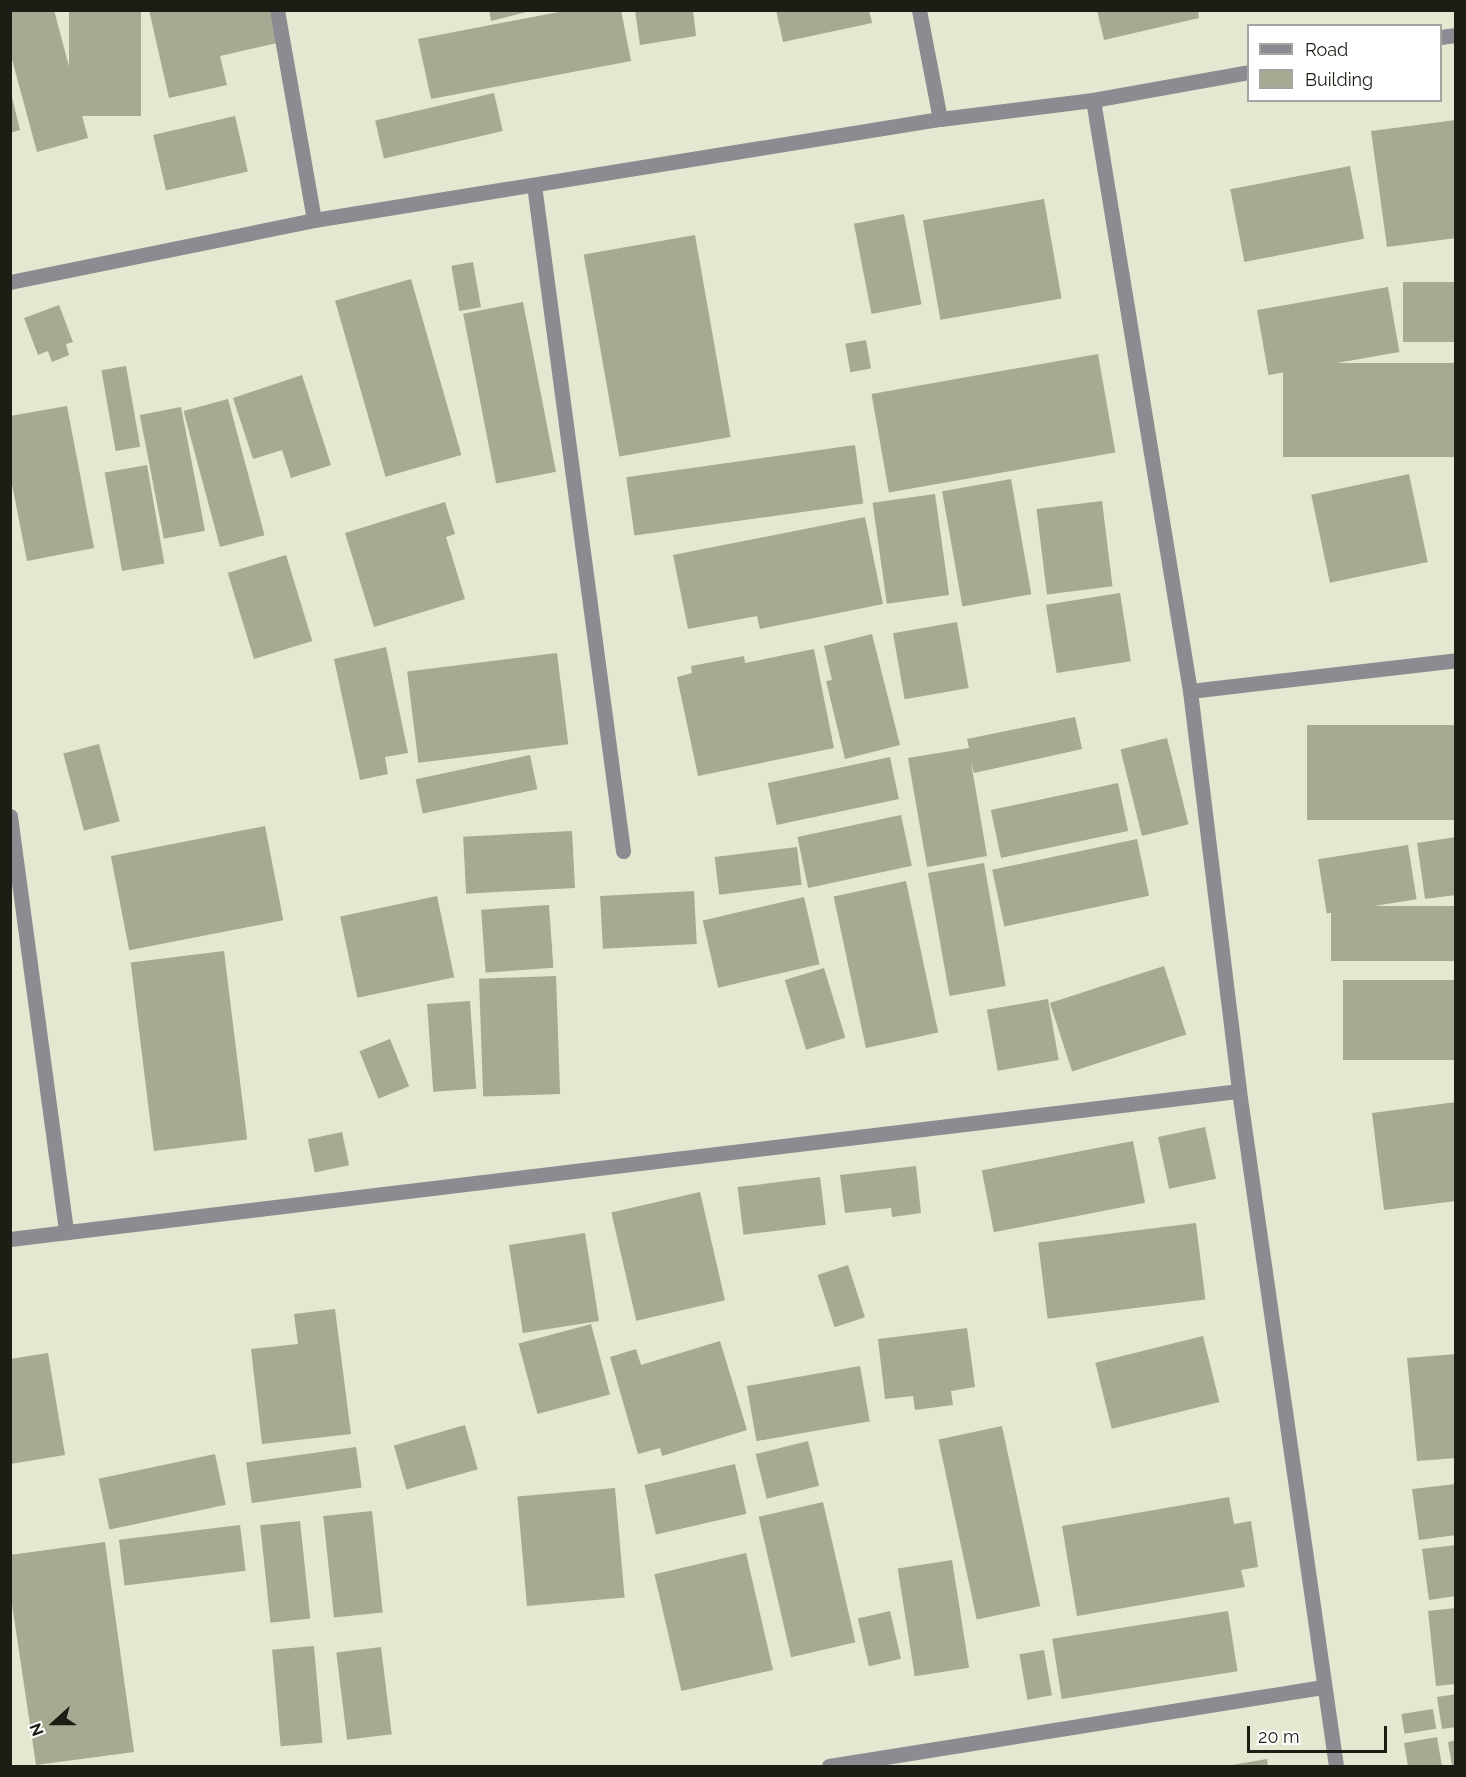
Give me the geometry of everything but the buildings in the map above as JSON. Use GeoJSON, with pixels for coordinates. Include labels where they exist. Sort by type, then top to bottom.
{"type":"FeatureCollection","features":[{"type":"Feature","properties":{"kind":"street"},"geometry":{"type":"LineString","coordinates":[[277,10],[314,220]]}},
{"type":"Feature","properties":{"kind":"street"},"geometry":{"type":"LineString","coordinates":[[919,10],[940,119]]}},
{"type":"Feature","properties":{"kind":"street"},"geometry":{"type":"LineString","coordinates":[[10,282],[314,220],[940,119],[1093,100],[1247,72]]}},
{"type":"Feature","properties":{"kind":"street"},"geometry":{"type":"LineString","coordinates":[[1093,100],[1190,691],[1239,1091],[1336,1767]]}},
{"type":"Feature","properties":{"kind":"street"},"geometry":{"type":"LineString","coordinates":[[534,185],[623,851]]}},
{"type":"Feature","properties":{"kind":"street"},"geometry":{"type":"LineString","coordinates":[[1190,691],[1455,660]]}},
{"type":"Feature","properties":{"kind":"street"},"geometry":{"type":"LineString","coordinates":[[10,816],[66,1232]]}},
{"type":"Feature","properties":{"kind":"street"},"geometry":{"type":"LineString","coordinates":[[10,1239],[483,1185],[1239,1091]]}},
{"type":"Feature","properties":{"kind":"street"},"geometry":{"type":"LineString","coordinates":[[829,1767],[1323,1687]]}}]}
